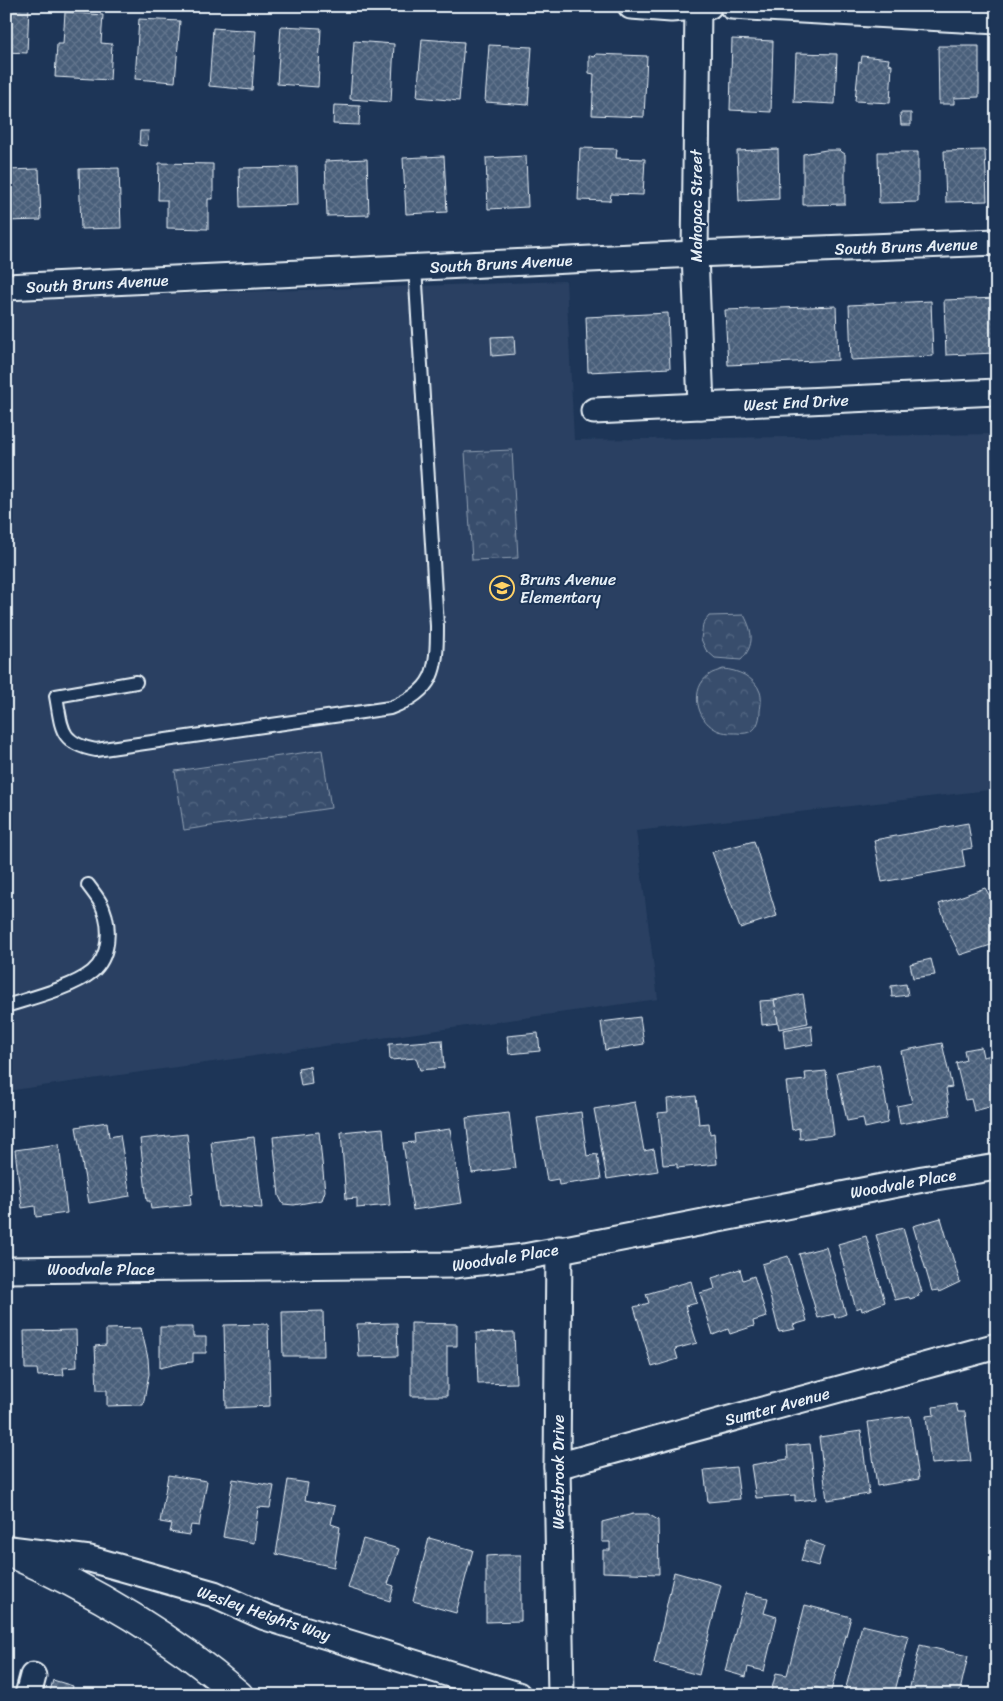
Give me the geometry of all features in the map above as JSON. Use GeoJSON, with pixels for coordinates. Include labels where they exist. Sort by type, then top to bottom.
{"type":"FeatureCollection","features":[{"type":"Feature","properties":{"kind":"main road"},"geometry":{"type":"LineString","coordinates":[[6,1550],[42,1567],[143,1623],[211,1670],[239,1695]]}},
{"type":"Feature","properties":{"kind":"street"},"geometry":{"type":"LineString","coordinates":[[631,6],[671,9],[702,6]]}},
{"type":"Feature","properties":{"kind":"street","name":"Mahopac Street"},"geometry":{"type":"LineString","coordinates":[[701,406],[695,254],[702,6]]}},
{"type":"Feature","properties":{"kind":"street"},"geometry":{"type":"LineString","coordinates":[[732,6],[997,21]]}},
{"type":"Feature","properties":{"kind":"street","name":"South Bruns Avenue"},"geometry":{"type":"LineString","coordinates":[[6,287],[695,254],[997,242]]}},
{"type":"Feature","properties":{"kind":"street","name":"West End Drive"},"geometry":{"type":"LineString","coordinates":[[594,411],[997,392]]}},
{"type":"Feature","properties":{"kind":"street","name":"Woodvale Place"},"geometry":{"type":"LineString","coordinates":[[6,1270],[420,1267],[454,1265],[515,1258],[923,1179],[997,1167]]}},
{"type":"Feature","properties":{"kind":"street","name":"Westbrook Drive"},"geometry":{"type":"LineString","coordinates":[[559,1249],[558,1466],[561,1695]]}},
{"type":"Feature","properties":{"kind":"street","name":"Sumter Avenue"},"geometry":{"type":"LineString","coordinates":[[558,1466],[997,1346]]}},
{"type":"Feature","properties":{"kind":"street","name":"Wesley Heights Way"},"geometry":{"type":"LineString","coordinates":[[6,1550],[90,1560],[214,1594],[265,1617],[518,1695]]}},
{"type":"Feature","properties":{"kind":"lane"},"geometry":{"type":"LineString","coordinates":[[136,682],[56,696],[63,730],[70,741],[81,747],[96,750],[390,708],[406,702],[422,690],[432,675],[436,660],[437,626],[415,267]]}},
{"type":"Feature","properties":{"kind":"lane"},"geometry":{"type":"LineString","coordinates":[[6,1006],[75,983],[93,971],[106,952],[109,930],[103,907],[88,885]]}},
{"type":"Feature","properties":{"kind":"shaded area","name":"Bruns Avenue Elementary"},"geometry":{"type":"Polygon","coordinates":[[[566,281],[574,440],[997,434],[997,735],[994,755],[997,769],[997,789],[636,831],[658,999],[6,1091],[6,300],[566,281]]]}},
{"type":"Feature","properties":{"kind":"green space"},"geometry":{"type":"Polygon","coordinates":[[[512,450],[518,558],[472,560],[465,452],[512,450]]]}},
{"type":"Feature","properties":{"kind":"green space"},"geometry":{"type":"Polygon","coordinates":[[[744,615],[751,633],[749,649],[746,654],[741,660],[715,658],[706,650],[701,639],[703,624],[709,616],[744,615]]]}},
{"type":"Feature","properties":{"kind":"green space"},"geometry":{"type":"Polygon","coordinates":[[[723,669],[745,675],[758,687],[761,697],[759,718],[755,728],[751,731],[740,733],[717,730],[703,718],[698,703],[699,688],[710,674],[723,669]]]}},
{"type":"Feature","properties":{"kind":"green space"},"geometry":{"type":"Polygon","coordinates":[[[322,750],[331,808],[184,830],[175,771],[322,750]]]}},
{"type":"Feature","properties":{"kind":"building"},"geometry":{"type":"Polygon","coordinates":[[[6,6],[29,6],[27,53],[6,52],[6,6]]]}},
{"type":"Feature","properties":{"kind":"building"},"geometry":{"type":"Polygon","coordinates":[[[65,12],[103,15],[101,43],[112,44],[110,80],[55,77],[57,44],[63,44],[65,12]]]}},
{"type":"Feature","properties":{"kind":"building"},"geometry":{"type":"Polygon","coordinates":[[[139,19],[180,21],[175,82],[135,79],[139,19]]]}},
{"type":"Feature","properties":{"kind":"building"},"geometry":{"type":"Polygon","coordinates":[[[281,26],[321,28],[318,87],[277,84],[281,26]]]}},
{"type":"Feature","properties":{"kind":"building"},"geometry":{"type":"Polygon","coordinates":[[[213,28],[256,31],[252,90],[209,86],[213,28]]]}},
{"type":"Feature","properties":{"kind":"building"},"geometry":{"type":"Polygon","coordinates":[[[422,39],[464,42],[459,101],[417,97],[422,39]]]}},
{"type":"Feature","properties":{"kind":"building"},"geometry":{"type":"Polygon","coordinates":[[[732,39],[773,41],[771,112],[730,110],[732,39]]]}},
{"type":"Feature","properties":{"kind":"building"},"geometry":{"type":"Polygon","coordinates":[[[354,41],[394,44],[391,102],[350,99],[354,41]]]}},
{"type":"Feature","properties":{"kind":"building"},"geometry":{"type":"Polygon","coordinates":[[[489,45],[532,47],[528,105],[485,102],[489,45]]]}},
{"type":"Feature","properties":{"kind":"building"},"geometry":{"type":"Polygon","coordinates":[[[938,46],[979,46],[979,97],[954,98],[954,104],[939,104],[938,46]]]}},
{"type":"Feature","properties":{"kind":"building"},"geometry":{"type":"Polygon","coordinates":[[[796,53],[837,54],[835,104],[794,102],[796,53]]]}},
{"type":"Feature","properties":{"kind":"building"},"geometry":{"type":"Polygon","coordinates":[[[596,54],[647,56],[644,117],[592,115],[594,74],[589,73],[589,56],[595,57],[596,54]]]}},
{"type":"Feature","properties":{"kind":"building"},"geometry":{"type":"Polygon","coordinates":[[[862,56],[889,59],[888,64],[892,65],[890,103],[855,101],[859,62],[861,63],[862,56]]]}},
{"type":"Feature","properties":{"kind":"building"},"geometry":{"type":"Polygon","coordinates":[[[334,105],[360,106],[359,125],[333,124],[334,105]]]}},
{"type":"Feature","properties":{"kind":"building"},"geometry":{"type":"Polygon","coordinates":[[[900,113],[911,113],[911,125],[901,125],[900,113]]]}},
{"type":"Feature","properties":{"kind":"building"},"geometry":{"type":"Polygon","coordinates":[[[140,131],[149,131],[147,146],[139,145],[140,131]]]}},
{"type":"Feature","properties":{"kind":"building"},"geometry":{"type":"Polygon","coordinates":[[[580,148],[617,149],[616,158],[645,159],[643,195],[611,194],[610,201],[578,200],[580,148]]]}},
{"type":"Feature","properties":{"kind":"building"},"geometry":{"type":"Polygon","coordinates":[[[778,149],[779,199],[739,201],[737,151],[778,149]]]}},
{"type":"Feature","properties":{"kind":"building"},"geometry":{"type":"Polygon","coordinates":[[[839,150],[845,154],[845,204],[803,205],[803,154],[839,150]]]}},
{"type":"Feature","properties":{"kind":"building"},"geometry":{"type":"Polygon","coordinates":[[[985,150],[987,201],[946,202],[944,151],[985,150]]]}},
{"type":"Feature","properties":{"kind":"building"},"geometry":{"type":"Polygon","coordinates":[[[878,152],[918,152],[918,202],[879,203],[878,152]]]}},
{"type":"Feature","properties":{"kind":"building"},"geometry":{"type":"Polygon","coordinates":[[[444,156],[447,212],[406,214],[403,158],[444,156]]]}},
{"type":"Feature","properties":{"kind":"building"},"geometry":{"type":"Polygon","coordinates":[[[526,156],[528,207],[488,209],[486,158],[526,156]]]}},
{"type":"Feature","properties":{"kind":"building"},"geometry":{"type":"Polygon","coordinates":[[[367,159],[369,215],[327,216],[325,161],[367,159]]]}},
{"type":"Feature","properties":{"kind":"building"},"geometry":{"type":"Polygon","coordinates":[[[159,163],[213,164],[213,199],[208,199],[208,229],[167,228],[167,200],[158,200],[159,163]]]}},
{"type":"Feature","properties":{"kind":"building"},"geometry":{"type":"Polygon","coordinates":[[[297,167],[298,205],[240,207],[239,168],[297,167]]]}},
{"type":"Feature","properties":{"kind":"building"},"geometry":{"type":"Polygon","coordinates":[[[119,168],[121,228],[81,229],[79,169],[119,168]]]}},
{"type":"Feature","properties":{"kind":"building"},"geometry":{"type":"Polygon","coordinates":[[[39,169],[41,220],[6,221],[6,170],[39,169]]]}},
{"type":"Feature","properties":{"kind":"building"},"geometry":{"type":"Polygon","coordinates":[[[997,298],[997,353],[946,355],[944,300],[997,298]]]}},
{"type":"Feature","properties":{"kind":"building"},"geometry":{"type":"Polygon","coordinates":[[[931,301],[933,356],[851,360],[849,305],[931,301]]]}},
{"type":"Feature","properties":{"kind":"building"},"geometry":{"type":"Polygon","coordinates":[[[836,306],[838,360],[728,365],[725,310],[836,306]]]}},
{"type":"Feature","properties":{"kind":"building"},"geometry":{"type":"Polygon","coordinates":[[[668,313],[670,368],[588,372],[586,317],[668,313]]]}},
{"type":"Feature","properties":{"kind":"building"},"geometry":{"type":"Polygon","coordinates":[[[514,336],[515,354],[492,356],[491,337],[514,336]]]}},
{"type":"Feature","properties":{"kind":"building"},"geometry":{"type":"Polygon","coordinates":[[[968,823],[972,848],[962,850],[965,867],[882,882],[874,840],[968,823]]]}},
{"type":"Feature","properties":{"kind":"building"},"geometry":{"type":"Polygon","coordinates":[[[754,841],[777,916],[740,928],[712,852],[754,841]]]}},
{"type":"Feature","properties":{"kind":"building"},"geometry":{"type":"Polygon","coordinates":[[[985,888],[997,908],[997,943],[960,955],[939,904],[985,888]]]}},
{"type":"Feature","properties":{"kind":"building"},"geometry":{"type":"Polygon","coordinates":[[[931,959],[935,975],[913,978],[910,964],[931,959]]]}},
{"type":"Feature","properties":{"kind":"building"},"geometry":{"type":"Polygon","coordinates":[[[906,984],[908,995],[892,997],[891,986],[906,984]]]}},
{"type":"Feature","properties":{"kind":"building"},"geometry":{"type":"Polygon","coordinates":[[[803,994],[808,1023],[779,1029],[774,1000],[803,994]]]}},
{"type":"Feature","properties":{"kind":"building"},"geometry":{"type":"Polygon","coordinates":[[[774,1000],[778,1023],[762,1025],[760,1001],[774,1000]]]}},
{"type":"Feature","properties":{"kind":"building"},"geometry":{"type":"Polygon","coordinates":[[[640,1017],[644,1044],[605,1050],[601,1022],[640,1017]]]}},
{"type":"Feature","properties":{"kind":"building"},"geometry":{"type":"Polygon","coordinates":[[[811,1025],[813,1044],[785,1049],[783,1030],[811,1025]]]}},
{"type":"Feature","properties":{"kind":"building"},"geometry":{"type":"Polygon","coordinates":[[[538,1033],[540,1051],[509,1054],[507,1036],[538,1033]]]}},
{"type":"Feature","properties":{"kind":"building"},"geometry":{"type":"Polygon","coordinates":[[[442,1040],[444,1068],[420,1070],[416,1058],[390,1060],[389,1044],[442,1040]]]}},
{"type":"Feature","properties":{"kind":"building"},"geometry":{"type":"Polygon","coordinates":[[[942,1043],[952,1087],[946,1088],[950,1115],[900,1124],[897,1106],[912,1103],[901,1051],[942,1043]]]}},
{"type":"Feature","properties":{"kind":"building"},"geometry":{"type":"Polygon","coordinates":[[[981,1047],[983,1057],[997,1054],[997,1105],[974,1111],[971,1099],[965,1100],[956,1063],[966,1060],[964,1050],[981,1047]]]}},
{"type":"Feature","properties":{"kind":"building"},"geometry":{"type":"Polygon","coordinates":[[[879,1064],[888,1112],[887,1123],[865,1128],[863,1118],[847,1121],[837,1072],[879,1064]]]}},
{"type":"Feature","properties":{"kind":"building"},"geometry":{"type":"Polygon","coordinates":[[[310,1066],[312,1084],[301,1086],[298,1068],[310,1066]]]}},
{"type":"Feature","properties":{"kind":"building"},"geometry":{"type":"Polygon","coordinates":[[[826,1071],[834,1135],[800,1139],[799,1128],[792,1130],[786,1082],[806,1080],[805,1073],[826,1071]]]}},
{"type":"Feature","properties":{"kind":"building"},"geometry":{"type":"Polygon","coordinates":[[[696,1096],[699,1124],[709,1123],[710,1134],[714,1133],[717,1164],[677,1168],[677,1164],[663,1165],[658,1113],[668,1112],[667,1099],[696,1096]]]}},
{"type":"Feature","properties":{"kind":"building"},"geometry":{"type":"Polygon","coordinates":[[[635,1102],[644,1151],[654,1149],[658,1171],[607,1179],[594,1109],[635,1102]]]}},
{"type":"Feature","properties":{"kind":"building"},"geometry":{"type":"Polygon","coordinates":[[[581,1112],[587,1156],[597,1154],[601,1179],[559,1185],[558,1179],[547,1181],[537,1118],[581,1112]]]}},
{"type":"Feature","properties":{"kind":"building"},"geometry":{"type":"Polygon","coordinates":[[[509,1113],[516,1168],[472,1173],[466,1118],[509,1113]]]}},
{"type":"Feature","properties":{"kind":"building"},"geometry":{"type":"Polygon","coordinates":[[[107,1122],[109,1137],[120,1135],[130,1196],[89,1203],[76,1127],[107,1122]]]}},
{"type":"Feature","properties":{"kind":"building"},"geometry":{"type":"Polygon","coordinates":[[[383,1128],[390,1205],[357,1208],[357,1198],[346,1199],[341,1132],[383,1128]]]}},
{"type":"Feature","properties":{"kind":"building"},"geometry":{"type":"Polygon","coordinates":[[[450,1129],[462,1203],[413,1210],[403,1143],[415,1142],[414,1134],[450,1129]]]}},
{"type":"Feature","properties":{"kind":"building"},"geometry":{"type":"Polygon","coordinates":[[[319,1132],[325,1191],[322,1200],[294,1205],[283,1204],[279,1196],[273,1137],[319,1132]]]}},
{"type":"Feature","properties":{"kind":"building"},"geometry":{"type":"Polygon","coordinates":[[[187,1134],[193,1194],[190,1195],[191,1205],[151,1209],[150,1201],[147,1201],[140,1139],[187,1134]]]}},
{"type":"Feature","properties":{"kind":"building"},"geometry":{"type":"Polygon","coordinates":[[[254,1137],[262,1208],[219,1207],[211,1142],[254,1137]]]}},
{"type":"Feature","properties":{"kind":"building"},"geometry":{"type":"Polygon","coordinates":[[[59,1144],[67,1213],[36,1217],[35,1206],[22,1208],[15,1150],[59,1144]]]}},
{"type":"Feature","properties":{"kind":"building"},"geometry":{"type":"Polygon","coordinates":[[[941,1218],[960,1282],[939,1292],[938,1290],[932,1291],[913,1226],[941,1218]]]}},
{"type":"Feature","properties":{"kind":"building"},"geometry":{"type":"Polygon","coordinates":[[[903,1228],[922,1292],[918,1294],[919,1296],[910,1299],[909,1297],[895,1300],[876,1235],[903,1228]]]}},
{"type":"Feature","properties":{"kind":"building"},"geometry":{"type":"Polygon","coordinates":[[[866,1236],[885,1302],[862,1311],[861,1307],[856,1309],[838,1244],[866,1236]]]}},
{"type":"Feature","properties":{"kind":"building"},"geometry":{"type":"Polygon","coordinates":[[[826,1247],[846,1314],[835,1318],[834,1314],[818,1318],[799,1254],[826,1247]]]}},
{"type":"Feature","properties":{"kind":"building"},"geometry":{"type":"Polygon","coordinates":[[[788,1256],[807,1321],[793,1325],[795,1329],[779,1332],[762,1264],[788,1256]]]}},
{"type":"Feature","properties":{"kind":"building"},"geometry":{"type":"Polygon","coordinates":[[[740,1269],[743,1280],[754,1276],[767,1317],[753,1321],[754,1326],[730,1334],[728,1329],[713,1335],[700,1293],[715,1289],[712,1278],[740,1269]]]}},
{"type":"Feature","properties":{"kind":"building"},"geometry":{"type":"Polygon","coordinates":[[[691,1281],[697,1303],[685,1306],[697,1343],[675,1349],[678,1359],[652,1367],[634,1307],[649,1303],[646,1294],[691,1281]]]}},
{"type":"Feature","properties":{"kind":"building"},"geometry":{"type":"Polygon","coordinates":[[[323,1311],[324,1356],[283,1356],[282,1312],[323,1311]]]}},
{"type":"Feature","properties":{"kind":"building"},"geometry":{"type":"Polygon","coordinates":[[[397,1323],[398,1356],[359,1357],[357,1324],[397,1323]]]}},
{"type":"Feature","properties":{"kind":"building"},"geometry":{"type":"Polygon","coordinates":[[[411,1323],[457,1324],[457,1346],[447,1346],[447,1396],[411,1396],[411,1323]]]}},
{"type":"Feature","properties":{"kind":"building"},"geometry":{"type":"Polygon","coordinates":[[[268,1324],[270,1406],[226,1408],[224,1325],[268,1324]]]}},
{"type":"Feature","properties":{"kind":"building"},"geometry":{"type":"Polygon","coordinates":[[[160,1327],[193,1327],[193,1337],[206,1337],[206,1353],[193,1353],[193,1362],[160,1368],[160,1327]]]}},
{"type":"Feature","properties":{"kind":"building"},"geometry":{"type":"Polygon","coordinates":[[[141,1328],[148,1358],[149,1374],[143,1405],[107,1406],[107,1390],[97,1390],[95,1346],[106,1345],[106,1329],[141,1328]]]}},
{"type":"Feature","properties":{"kind":"building"},"geometry":{"type":"Polygon","coordinates":[[[76,1330],[77,1367],[63,1368],[64,1375],[38,1376],[37,1369],[25,1369],[24,1331],[76,1330]]]}},
{"type":"Feature","properties":{"kind":"building"},"geometry":{"type":"Polygon","coordinates":[[[514,1332],[516,1383],[478,1384],[476,1333],[514,1332]]]}},
{"type":"Feature","properties":{"kind":"building"},"geometry":{"type":"Polygon","coordinates":[[[956,1404],[958,1412],[965,1412],[971,1461],[931,1464],[926,1416],[934,1415],[933,1407],[956,1404]]]}},
{"type":"Feature","properties":{"kind":"building"},"geometry":{"type":"Polygon","coordinates":[[[910,1416],[919,1479],[877,1486],[868,1422],[910,1416]]]}},
{"type":"Feature","properties":{"kind":"building"},"geometry":{"type":"Polygon","coordinates":[[[861,1431],[869,1494],[827,1500],[819,1437],[861,1431]]]}},
{"type":"Feature","properties":{"kind":"building"},"geometry":{"type":"Polygon","coordinates":[[[810,1444],[816,1499],[795,1501],[795,1495],[756,1498],[751,1465],[788,1459],[787,1446],[810,1444]]]}},
{"type":"Feature","properties":{"kind":"building"},"geometry":{"type":"Polygon","coordinates":[[[736,1467],[740,1499],[708,1502],[704,1470],[736,1467]]]}},
{"type":"Feature","properties":{"kind":"building"},"geometry":{"type":"Polygon","coordinates":[[[168,1475],[207,1481],[199,1526],[191,1525],[189,1535],[170,1532],[172,1524],[160,1522],[168,1475]]]}},
{"type":"Feature","properties":{"kind":"building"},"geometry":{"type":"Polygon","coordinates":[[[233,1479],[274,1486],[270,1508],[258,1507],[254,1543],[223,1537],[233,1479]]]}},
{"type":"Feature","properties":{"kind":"building"},"geometry":{"type":"Polygon","coordinates":[[[288,1480],[308,1483],[305,1500],[335,1506],[331,1524],[340,1527],[334,1567],[276,1554],[288,1480]]]}},
{"type":"Feature","properties":{"kind":"building"},"geometry":{"type":"Polygon","coordinates":[[[633,1514],[648,1514],[658,1520],[659,1574],[603,1572],[603,1550],[610,1550],[610,1542],[602,1542],[602,1522],[633,1514]]]}},
{"type":"Feature","properties":{"kind":"building"},"geometry":{"type":"Polygon","coordinates":[[[429,1538],[473,1550],[456,1613],[413,1601],[429,1538]]]}},
{"type":"Feature","properties":{"kind":"building"},"geometry":{"type":"Polygon","coordinates":[[[363,1539],[399,1549],[388,1584],[394,1586],[390,1601],[348,1588],[363,1539]]]}},
{"type":"Feature","properties":{"kind":"building"},"geometry":{"type":"Polygon","coordinates":[[[807,1540],[824,1546],[818,1566],[801,1561],[807,1540]]]}},
{"type":"Feature","properties":{"kind":"building"},"geometry":{"type":"Polygon","coordinates":[[[521,1555],[521,1621],[486,1622],[486,1556],[521,1555]]]}},
{"type":"Feature","properties":{"kind":"building"},"geometry":{"type":"Polygon","coordinates":[[[674,1572],[721,1585],[699,1675],[654,1663],[674,1572]]]}},
{"type":"Feature","properties":{"kind":"building"},"geometry":{"type":"Polygon","coordinates":[[[745,1593],[768,1598],[764,1613],[777,1617],[764,1671],[748,1667],[746,1677],[725,1671],[745,1593]]]}},
{"type":"Feature","properties":{"kind":"building"},"geometry":{"type":"Polygon","coordinates":[[[805,1605],[851,1617],[831,1691],[813,1687],[811,1695],[782,1695],[771,1692],[776,1673],[787,1675],[805,1605]]]}},
{"type":"Feature","properties":{"kind":"building"},"geometry":{"type":"Polygon","coordinates":[[[862,1625],[909,1636],[894,1695],[844,1695],[862,1625]]]}},
{"type":"Feature","properties":{"kind":"building"},"geometry":{"type":"Polygon","coordinates":[[[920,1645],[968,1656],[959,1695],[908,1695],[920,1645]]]}},
{"type":"Feature","properties":{"kind":"building"},"geometry":{"type":"Polygon","coordinates":[[[53,1680],[73,1686],[72,1691],[84,1695],[49,1695],[53,1680]]]}},
{"type":"Feature","properties":{"kind":"place","name":"Bruns Avenue Elementary"},"geometry":{"type":"Point","coordinates":[502,588]}}]}
